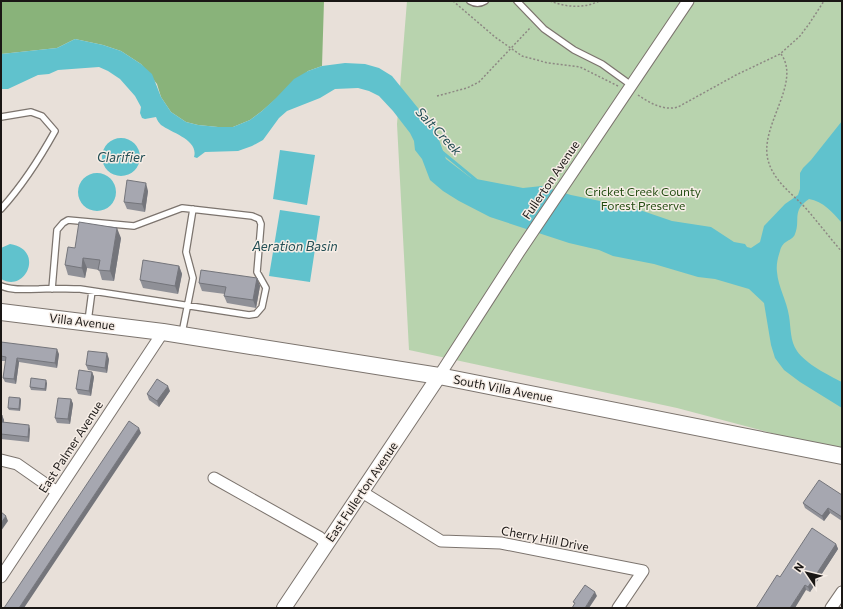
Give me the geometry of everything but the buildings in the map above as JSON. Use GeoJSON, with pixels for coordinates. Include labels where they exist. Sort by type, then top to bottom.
{"type":"FeatureCollection","features":[{"type":"Feature","properties":{"kind":"main road","name":"Villa Avenue"},"geometry":{"type":"LineString","coordinates":[[1,312],[163,332]]}},
{"type":"Feature","properties":{"kind":"main road","name":"South Villa Avenue"},"geometry":{"type":"LineString","coordinates":[[163,332],[439,376],[842,456]]}},
{"type":"Feature","properties":{"kind":"street","name":"Fullerton Avenue"},"geometry":{"type":"LineString","coordinates":[[439,376],[519,252],[688,1]]}},
{"type":"Feature","properties":{"kind":"street","name":"East Palmer Avenue"},"geometry":{"type":"LineString","coordinates":[[1,577],[163,332]]}},
{"type":"Feature","properties":{"kind":"street","name":"East Fullerton Avenue"},"geometry":{"type":"LineString","coordinates":[[284,608],[439,376]]}},
{"type":"Feature","properties":{"kind":"street"},"geometry":{"type":"LineString","coordinates":[[1,460],[18,464],[58,492]]}},
{"type":"Feature","properties":{"kind":"street"},"geometry":{"type":"LineString","coordinates":[[214,478],[319,537],[327,544]]}},
{"type":"Feature","properties":{"kind":"street","name":"Cherry Hill Drive"},"geometry":{"type":"LineString","coordinates":[[362,492],[441,541],[501,543],[643,571],[618,608]]}},
{"type":"Feature","properties":{"kind":"street"},"geometry":{"type":"LineString","coordinates":[[832,608],[842,592]]}},
{"type":"Feature","properties":{"kind":"lane"},"geometry":{"type":"LineString","coordinates":[[470,1],[476,4],[486,1]]}},
{"type":"Feature","properties":{"kind":"lane"},"geometry":{"type":"LineString","coordinates":[[517,1],[536,22],[574,50],[602,64],[631,85]]}},
{"type":"Feature","properties":{"kind":"lane"},"geometry":{"type":"LineString","coordinates":[[1,117],[31,112],[42,116],[55,131],[12,197],[1,209]]}},
{"type":"Feature","properties":{"kind":"lane"},"geometry":{"type":"LineString","coordinates":[[1,286],[28,290],[80,289],[249,315],[256,314],[262,307],[266,288],[257,272],[262,224],[259,219],[252,216],[182,208],[134,226],[68,220],[62,223],[57,230],[52,289]]}},
{"type":"Feature","properties":{"kind":"lane"},"geometry":{"type":"LineString","coordinates":[[182,335],[193,278],[186,252],[193,210]]}},
{"type":"Feature","properties":{"kind":"lane"},"geometry":{"type":"LineString","coordinates":[[88,323],[92,291]]}},
{"type":"Feature","properties":{"kind":"path"},"geometry":{"type":"LineString","coordinates":[[550,1],[569,6],[588,5],[599,1]]}},
{"type":"Feature","properties":{"kind":"path"},"geometry":{"type":"LineString","coordinates":[[437,96],[467,88],[479,82],[536,22]]}},
{"type":"Feature","properties":{"kind":"path"},"geometry":{"type":"LineString","coordinates":[[780,54],[787,65],[787,79],[769,132],[767,149],[770,167],[783,187],[803,206],[842,252]]}},
{"type":"Feature","properties":{"kind":"green space"},"geometry":{"type":"Polygon","coordinates":[[[1,1],[324,1],[322,66],[308,71],[250,120],[233,127],[198,125],[186,122],[171,112],[161,97],[157,84],[141,64],[121,51],[103,45],[75,39],[57,48],[1,54],[1,1]]]}},
{"type":"Feature","properties":{"kind":"green space","name":"Cricket Creek County Forest Preserve"},"geometry":{"type":"Polygon","coordinates":[[[407,1],[842,1],[842,450],[677,408],[409,350],[397,124],[407,1]]]}},
{"type":"Feature","properties":{"kind":"water"},"geometry":{"type":"Polygon","coordinates":[[[75,39],[103,45],[121,51],[141,64],[152,74],[161,97],[171,112],[186,122],[218,127],[233,127],[250,120],[276,98],[294,79],[308,71],[322,66],[345,63],[365,64],[379,68],[392,76],[435,129],[446,159],[471,178],[523,188],[542,186],[571,195],[634,208],[672,221],[711,227],[734,242],[745,244],[747,247],[751,248],[760,242],[764,226],[785,204],[798,195],[800,189],[800,173],[842,121],[842,223],[819,202],[809,199],[803,203],[798,212],[797,229],[794,237],[785,242],[781,247],[777,269],[779,283],[788,310],[792,339],[795,347],[801,356],[812,365],[842,382],[842,408],[800,382],[784,370],[775,358],[771,345],[764,303],[749,289],[715,279],[698,277],[654,264],[613,256],[599,250],[569,243],[490,217],[459,201],[443,191],[430,180],[422,159],[415,150],[414,141],[410,133],[379,96],[369,91],[358,88],[335,89],[320,98],[287,111],[279,118],[263,140],[252,146],[238,151],[205,152],[197,158],[194,157],[194,151],[189,142],[161,125],[156,117],[145,119],[142,118],[140,113],[141,107],[135,96],[120,79],[99,67],[58,70],[49,74],[38,75],[8,89],[1,89],[1,54],[57,48],[75,39]]]}},
{"type":"Feature","properties":{"kind":"water","name":"Clarifier"},"geometry":{"type":"Polygon","coordinates":[[[121,138],[134,144],[140,157],[134,170],[121,176],[108,170],[102,157],[108,144],[121,138]]]}},
{"type":"Feature","properties":{"kind":"water","name":"Aeration Basin"},"geometry":{"type":"Polygon","coordinates":[[[280,150],[315,155],[307,205],[273,199],[280,150]]]}},
{"type":"Feature","properties":{"kind":"water","name":"Clarifier"},"geometry":{"type":"Polygon","coordinates":[[[97,173],[110,179],[116,192],[110,205],[97,211],[84,205],[78,192],[84,179],[97,173]]]}},
{"type":"Feature","properties":{"kind":"water","name":"Aeration Basin"},"geometry":{"type":"Polygon","coordinates":[[[280,210],[320,216],[310,282],[269,276],[280,210]]]}},
{"type":"Feature","properties":{"kind":"water"},"geometry":{"type":"Polygon","coordinates":[[[10,244],[21,248],[27,254],[29,261],[28,269],[24,276],[18,281],[10,282],[1,279],[1,248],[10,244]]]}},
{"type":"Feature","properties":{"kind":"waterway","name":"Salt Creek"},"geometry":{"type":"LineString","coordinates":[[442,152],[476,180]]}}]}
